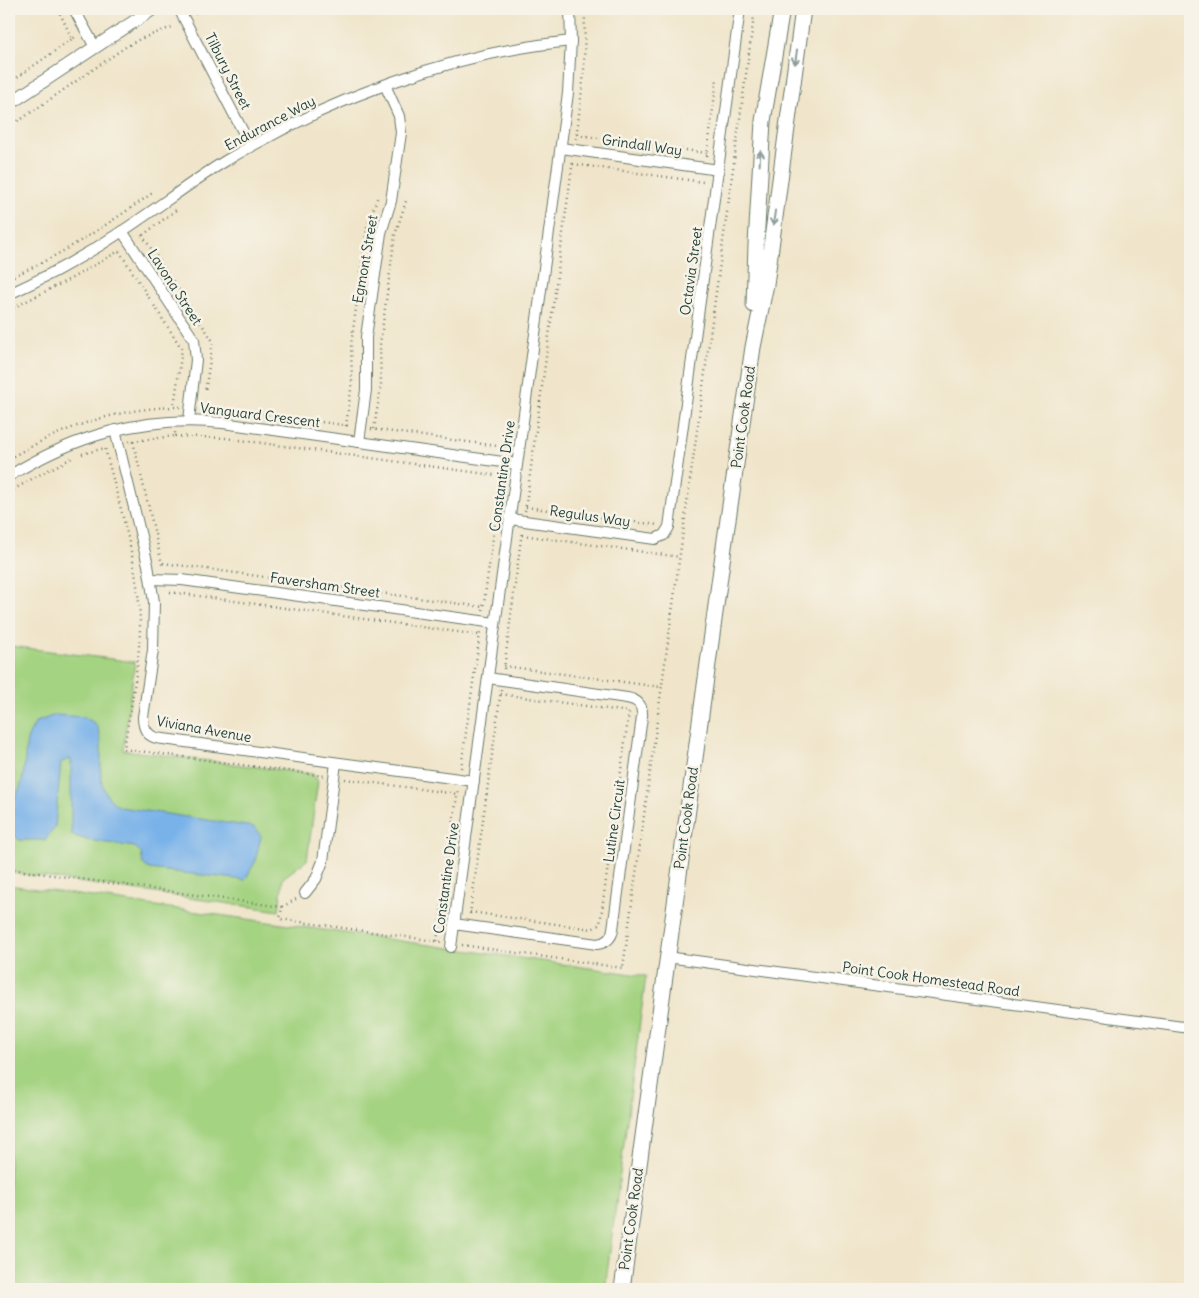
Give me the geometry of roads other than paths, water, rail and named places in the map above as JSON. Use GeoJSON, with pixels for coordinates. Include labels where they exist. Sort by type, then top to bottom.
{"type":"FeatureCollection","features":[{"type":"Feature","properties":{"kind":"main road","name":"Point Cook Road"},"geometry":{"type":"LineString","coordinates":[[753,347],[761,138],[782,9]]}},
{"type":"Feature","properties":{"kind":"main road","name":"Point Cook Road"},"geometry":{"type":"LineString","coordinates":[[622,1289],[724,540],[753,347],[766,284],[803,9]]}},
{"type":"Feature","properties":{"kind":"street"},"geometry":{"type":"LineString","coordinates":[[74,9],[95,47]]}},
{"type":"Feature","properties":{"kind":"street"},"geometry":{"type":"LineString","coordinates":[[9,104],[153,9]]}},
{"type":"Feature","properties":{"kind":"street","name":"Tilbury Street"},"geometry":{"type":"LineString","coordinates":[[179,9],[251,147]]}},
{"type":"Feature","properties":{"kind":"street","name":"Constantine Drive"},"geometry":{"type":"LineString","coordinates":[[451,945],[561,148],[568,92],[571,41],[570,9]]}},
{"type":"Feature","properties":{"kind":"street","name":"Octavia Street"},"geometry":{"type":"LineString","coordinates":[[667,531],[719,170],[740,9]]}},
{"type":"Feature","properties":{"kind":"street","name":"Endurance Way"},"geometry":{"type":"LineString","coordinates":[[9,294],[69,264],[122,231],[208,172],[312,114],[385,85],[466,60],[571,41]]}},
{"type":"Feature","properties":{"kind":"street","name":"Egmont Street"},"geometry":{"type":"LineString","coordinates":[[359,442],[366,390],[366,338],[381,234],[392,194],[401,134],[399,116],[385,85]]}},
{"type":"Feature","properties":{"kind":"street","name":"Grindall Way"},"geometry":{"type":"LineString","coordinates":[[561,148],[719,170]]}},
{"type":"Feature","properties":{"kind":"street","name":"Lavona Street"},"geometry":{"type":"LineString","coordinates":[[122,231],[194,340],[196,360],[189,420]]}},
{"type":"Feature","properties":{"kind":"street","name":"Vanguard Crescent"},"geometry":{"type":"LineString","coordinates":[[9,476],[37,459],[64,446],[115,430],[138,425],[189,420],[223,423],[517,464]]}},
{"type":"Feature","properties":{"kind":"street","name":"Viviana Avenue"},"geometry":{"type":"LineString","coordinates":[[115,430],[148,565],[154,602],[154,632],[143,717],[143,724],[148,734],[156,738],[474,782]]}},
{"type":"Feature","properties":{"kind":"street","name":"Regulus Way"},"geometry":{"type":"LineString","coordinates":[[510,519],[655,539],[667,531]]}},
{"type":"Feature","properties":{"kind":"street","name":"Faversham Street"},"geometry":{"type":"LineString","coordinates":[[151,579],[164,578],[495,623]]}},
{"type":"Feature","properties":{"kind":"street","name":"Lutine Circuit"},"geometry":{"type":"LineString","coordinates":[[454,924],[597,944],[610,938],[613,929],[642,717],[641,705],[632,699],[488,678]]}},
{"type":"Feature","properties":{"kind":"street"},"geometry":{"type":"LineString","coordinates":[[305,893],[316,879],[323,860],[336,763]]}},
{"type":"Feature","properties":{"kind":"street","name":"Point Cook Homestead Road"},"geometry":{"type":"LineString","coordinates":[[667,957],[1190,1028]]}},
{"type":"Feature","properties":{"kind":"water"},"geometry":{"type":"Polygon","coordinates":[[[55,715],[85,717],[97,725],[101,742],[101,780],[107,794],[120,807],[254,827],[261,836],[255,862],[245,880],[149,869],[143,864],[141,853],[135,847],[87,840],[72,835],[71,759],[61,762],[55,827],[45,840],[19,840],[9,828],[9,804],[15,797],[22,782],[27,740],[36,722],[55,715]]]}}]}
